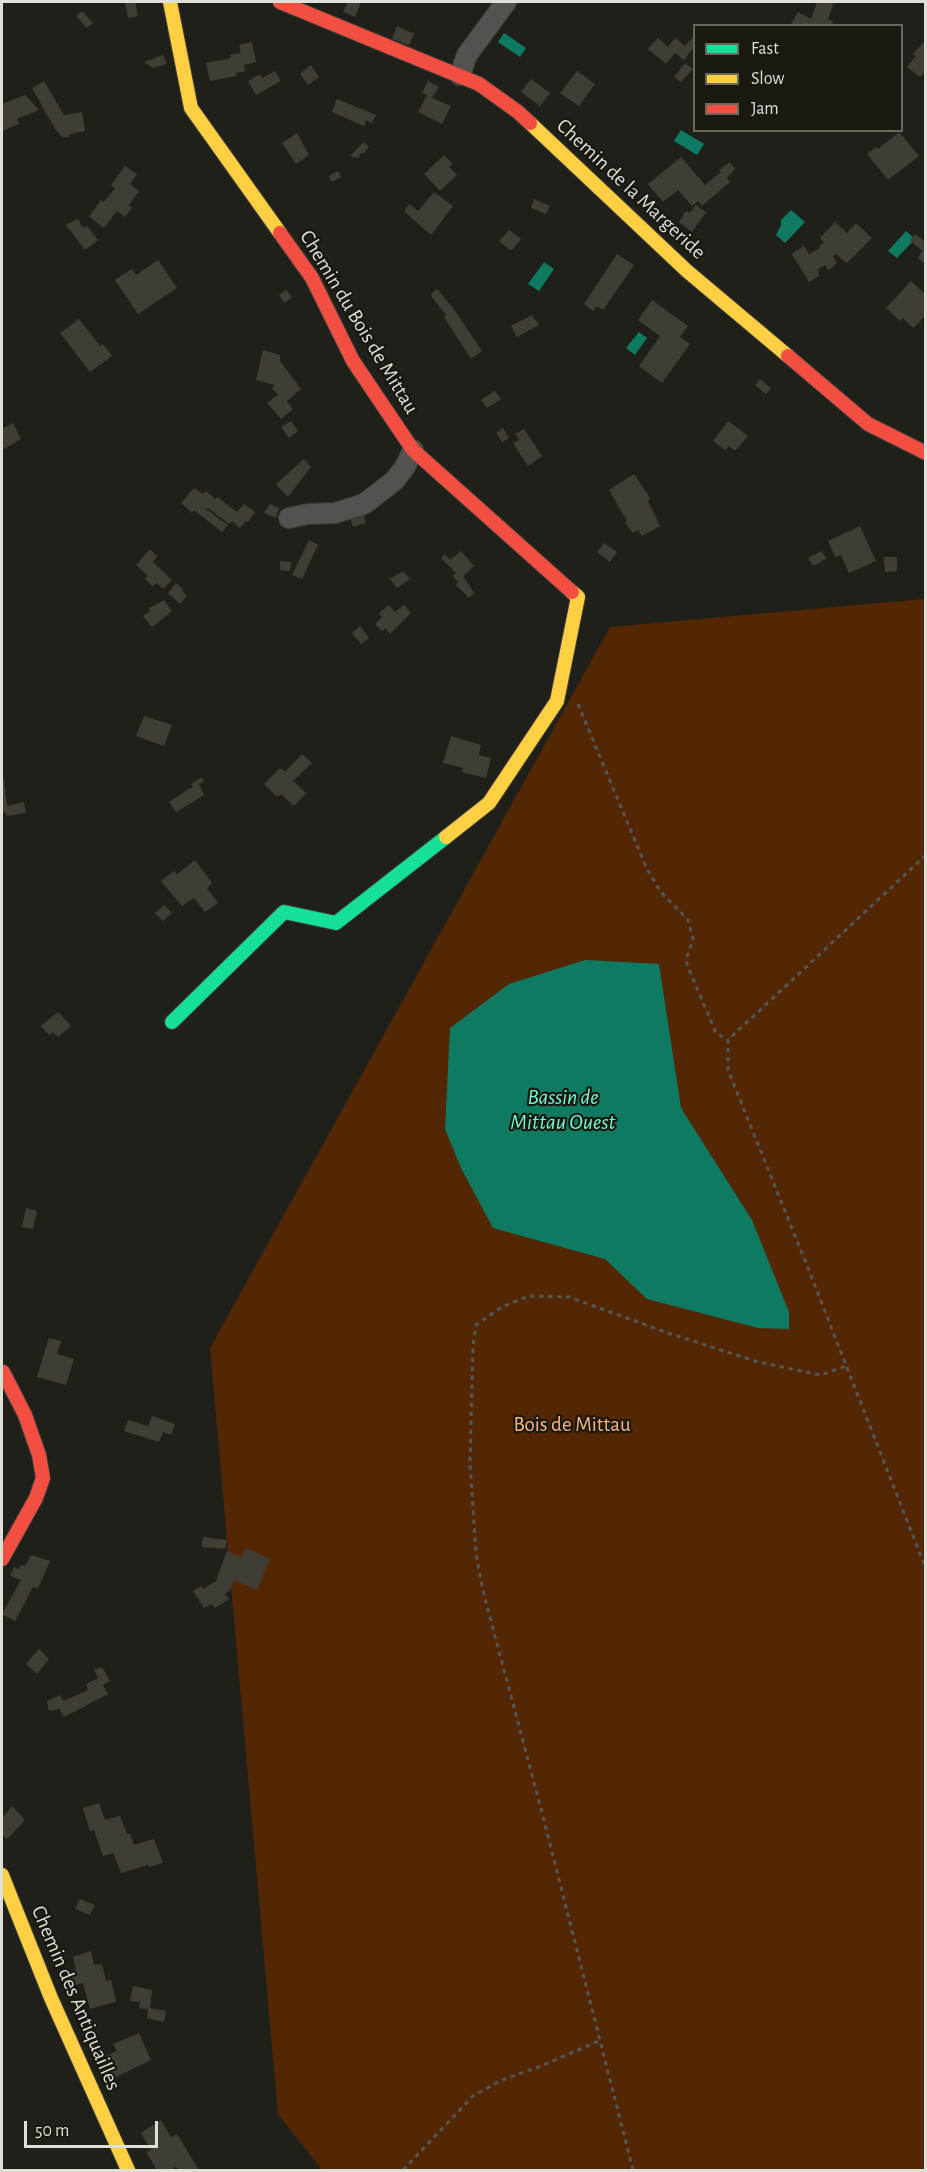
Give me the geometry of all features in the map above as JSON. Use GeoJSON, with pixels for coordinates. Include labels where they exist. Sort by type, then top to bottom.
{"type":"FeatureCollection","features":[{"type":"Feature","properties":{"kind":"street","name":"Chemin du Bois de Mittau"},"geometry":{"type":"LineString","coordinates":[[170,2],[191,108],[312,278],[353,361],[413,450],[578,597],[556,701],[489,803],[336,923],[284,912],[172,1022]]}},
{"type":"Feature","properties":{"kind":"street","name":"Chemin de la Margeride"},"geometry":{"type":"LineString","coordinates":[[280,2],[479,84],[518,112],[687,271],[868,424],[926,453]]}},
{"type":"Feature","properties":{"kind":"street"},"geometry":{"type":"LineString","coordinates":[[460,75],[467,56],[506,2]]}},
{"type":"Feature","properties":{"kind":"street"},"geometry":{"type":"LineString","coordinates":[[289,518],[308,514],[335,513],[364,504],[394,481],[405,467],[413,450]]}},
{"type":"Feature","properties":{"kind":"street"},"geometry":{"type":"LineString","coordinates":[[2,1559],[36,1497],[43,1478],[39,1455],[25,1415],[3,1372]]}},
{"type":"Feature","properties":{"kind":"street","name":"Chemin des Antiquailles"},"geometry":{"type":"LineString","coordinates":[[2,1875],[51,1998],[128,2170]]}},
{"type":"Feature","properties":{"kind":"path"},"geometry":{"type":"LineString","coordinates":[[578,703],[646,867],[660,891],[688,920],[693,939],[686,960],[690,974],[716,1033],[728,1040]]}},
{"type":"Feature","properties":{"kind":"path"},"geometry":{"type":"LineString","coordinates":[[926,855],[728,1040],[728,1070],[926,1569]]}},
{"type":"Feature","properties":{"kind":"path"},"geometry":{"type":"LineString","coordinates":[[633,2170],[483,1591],[476,1554],[470,1463],[473,1345],[476,1325],[502,1307],[529,1296],[569,1297],[668,1333],[758,1362],[821,1376],[846,1366]]}},
{"type":"Feature","properties":{"kind":"path"},"geometry":{"type":"LineString","coordinates":[[403,2170],[473,2096],[502,2080],[542,2066],[599,2041]]}},
{"type":"Feature","properties":{"kind":"green space","name":"Bois de Mittau"},"geometry":{"type":"Polygon","coordinates":[[[925,599],[925,2170],[322,2170],[278,2114],[210,1348],[610,627],[925,599]]]}},
{"type":"Feature","properties":{"kind":"water"},"geometry":{"type":"Polygon","coordinates":[[[504,33],[526,48],[520,57],[498,42],[504,33]]]}},
{"type":"Feature","properties":{"kind":"water"},"geometry":{"type":"Polygon","coordinates":[[[681,130],[704,144],[697,155],[674,141],[681,130]]]}},
{"type":"Feature","properties":{"kind":"water"},"geometry":{"type":"Polygon","coordinates":[[[791,210],[805,222],[785,243],[776,235],[781,220],[791,210]]]}},
{"type":"Feature","properties":{"kind":"water"},"geometry":{"type":"Polygon","coordinates":[[[906,231],[915,239],[897,258],[888,251],[906,231]]]}},
{"type":"Feature","properties":{"kind":"water"},"geometry":{"type":"Polygon","coordinates":[[[544,262],[554,269],[539,291],[528,284],[544,262]]]}},
{"type":"Feature","properties":{"kind":"water"},"geometry":{"type":"Polygon","coordinates":[[[639,332],[647,338],[635,355],[626,348],[639,332]]]}},
{"type":"Feature","properties":{"kind":"water","name":"Bassin de Mittau Ouest"},"geometry":{"type":"Polygon","coordinates":[[[585,960],[659,964],[681,1108],[752,1220],[789,1312],[789,1329],[758,1328],[647,1299],[605,1259],[493,1228],[461,1168],[445,1129],[450,1028],[509,984],[585,960]]]}},
{"type":"Feature","properties":{"kind":"building"},"geometry":{"type":"Polygon","coordinates":[[[125,2],[135,2],[138,16],[128,18],[125,2]]]}},
{"type":"Feature","properties":{"kind":"building"},"geometry":{"type":"Polygon","coordinates":[[[348,2],[361,2],[355,17],[343,12],[348,2]]]}},
{"type":"Feature","properties":{"kind":"building"},"geometry":{"type":"Polygon","coordinates":[[[817,2],[834,2],[828,19],[833,22],[832,24],[791,24],[798,12],[811,19],[817,2]]]}},
{"type":"Feature","properties":{"kind":"building"},"geometry":{"type":"Polygon","coordinates":[[[82,11],[93,23],[87,28],[76,16],[82,11]]]}},
{"type":"Feature","properties":{"kind":"building"},"geometry":{"type":"Polygon","coordinates":[[[397,26],[414,34],[409,45],[392,39],[397,26]]]}},
{"type":"Feature","properties":{"kind":"building"},"geometry":{"type":"Polygon","coordinates":[[[658,38],[668,47],[675,38],[685,46],[693,39],[693,48],[684,60],[675,53],[666,64],[648,49],[658,38]]]}},
{"type":"Feature","properties":{"kind":"building"},"geometry":{"type":"Polygon","coordinates":[[[926,40],[926,71],[920,77],[907,67],[916,56],[913,54],[926,40]]]}},
{"type":"Feature","properties":{"kind":"building"},"geometry":{"type":"Polygon","coordinates":[[[252,42],[256,62],[244,65],[245,71],[236,73],[236,76],[210,81],[206,63],[231,58],[230,55],[241,53],[239,45],[252,42]]]}},
{"type":"Feature","properties":{"kind":"building"},"geometry":{"type":"Polygon","coordinates":[[[163,55],[167,64],[153,68],[144,62],[163,55]]]}},
{"type":"Feature","properties":{"kind":"building"},"geometry":{"type":"Polygon","coordinates":[[[685,63],[693,69],[681,82],[674,77],[685,63]]]}},
{"type":"Feature","properties":{"kind":"building"},"geometry":{"type":"Polygon","coordinates":[[[311,65],[319,77],[308,85],[300,74],[311,65]]]}},
{"type":"Feature","properties":{"kind":"building"},"geometry":{"type":"Polygon","coordinates":[[[275,71],[281,81],[256,95],[248,81],[260,74],[262,78],[275,71]]]}},
{"type":"Feature","properties":{"kind":"building"},"geometry":{"type":"Polygon","coordinates":[[[577,71],[595,84],[579,106],[560,93],[577,71]]]}},
{"type":"Feature","properties":{"kind":"building"},"geometry":{"type":"Polygon","coordinates":[[[531,79],[550,93],[540,106],[521,92],[531,79]]]}},
{"type":"Feature","properties":{"kind":"building"},"geometry":{"type":"Polygon","coordinates":[[[44,81],[64,115],[82,112],[85,131],[62,137],[55,129],[32,88],[44,81]]]}},
{"type":"Feature","properties":{"kind":"building"},"geometry":{"type":"Polygon","coordinates":[[[428,81],[439,87],[432,98],[451,106],[442,124],[418,112],[427,95],[422,93],[428,81]]]}},
{"type":"Feature","properties":{"kind":"building"},"geometry":{"type":"Polygon","coordinates":[[[25,95],[39,110],[17,119],[19,124],[2,131],[2,104],[25,95]]]}},
{"type":"Feature","properties":{"kind":"building"},"geometry":{"type":"Polygon","coordinates":[[[337,99],[376,115],[372,123],[366,120],[364,126],[332,112],[337,99]]]}},
{"type":"Feature","properties":{"kind":"building"},"geometry":{"type":"Polygon","coordinates":[[[899,132],[919,156],[888,180],[867,154],[876,147],[878,149],[899,132]]]}},
{"type":"Feature","properties":{"kind":"building"},"geometry":{"type":"Polygon","coordinates":[[[297,133],[309,155],[296,164],[282,143],[297,133]]]}},
{"type":"Feature","properties":{"kind":"building"},"geometry":{"type":"Polygon","coordinates":[[[364,142],[369,147],[364,153],[361,153],[358,158],[350,156],[364,142]]]}},
{"type":"Feature","properties":{"kind":"building"},"geometry":{"type":"Polygon","coordinates":[[[444,155],[453,164],[449,167],[457,175],[440,191],[424,174],[444,155]]]}},
{"type":"Feature","properties":{"kind":"building"},"geometry":{"type":"Polygon","coordinates":[[[681,157],[705,185],[730,162],[735,169],[727,178],[730,182],[702,206],[698,201],[692,206],[678,190],[663,202],[648,184],[681,157]]]}},
{"type":"Feature","properties":{"kind":"building"},"geometry":{"type":"Polygon","coordinates":[[[125,166],[137,174],[130,184],[139,191],[129,205],[132,208],[125,217],[117,211],[104,228],[89,217],[101,200],[104,202],[115,188],[111,185],[125,166]]]}},
{"type":"Feature","properties":{"kind":"building"},"geometry":{"type":"Polygon","coordinates":[[[338,171],[341,177],[332,182],[329,176],[338,171]]]}},
{"type":"Feature","properties":{"kind":"building"},"geometry":{"type":"Polygon","coordinates":[[[434,192],[453,206],[431,235],[404,211],[409,204],[418,211],[434,192]]]}},
{"type":"Feature","properties":{"kind":"building"},"geometry":{"type":"Polygon","coordinates":[[[534,199],[550,206],[546,214],[531,208],[534,199]]]}},
{"type":"Feature","properties":{"kind":"building"},"geometry":{"type":"Polygon","coordinates":[[[696,205],[706,212],[692,232],[679,222],[686,211],[690,213],[696,205]]]}},
{"type":"Feature","properties":{"kind":"building"},"geometry":{"type":"Polygon","coordinates":[[[78,219],[83,228],[87,226],[98,240],[85,250],[66,225],[78,219]]]}},
{"type":"Feature","properties":{"kind":"building"},"geometry":{"type":"Polygon","coordinates":[[[835,222],[847,233],[856,223],[872,238],[847,263],[836,254],[833,257],[837,262],[833,267],[828,270],[825,265],[818,269],[819,276],[809,282],[792,254],[804,246],[809,254],[817,250],[824,242],[820,238],[835,222]]]}},
{"type":"Feature","properties":{"kind":"building"},"geometry":{"type":"Polygon","coordinates":[[[509,230],[521,239],[511,251],[499,241],[509,230]]]}},
{"type":"Feature","properties":{"kind":"building"},"geometry":{"type":"Polygon","coordinates":[[[915,234],[926,242],[926,265],[918,258],[922,251],[910,240],[915,234]]]}},
{"type":"Feature","properties":{"kind":"building"},"geometry":{"type":"Polygon","coordinates":[[[617,254],[634,265],[603,310],[597,306],[593,311],[584,304],[617,254]]]}},
{"type":"Feature","properties":{"kind":"building"},"geometry":{"type":"Polygon","coordinates":[[[158,260],[177,288],[138,314],[115,280],[132,269],[136,275],[158,260]]]}},
{"type":"Feature","properties":{"kind":"building"},"geometry":{"type":"Polygon","coordinates":[[[911,281],[926,295],[926,315],[913,328],[903,318],[900,321],[886,308],[911,281]]]}},
{"type":"Feature","properties":{"kind":"building"},"geometry":{"type":"Polygon","coordinates":[[[437,289],[482,351],[471,359],[444,317],[446,315],[432,297],[431,294],[437,289]]]}},
{"type":"Feature","properties":{"kind":"building"},"geometry":{"type":"Polygon","coordinates":[[[286,290],[292,297],[285,303],[279,295],[286,290]]]}},
{"type":"Feature","properties":{"kind":"building"},"geometry":{"type":"Polygon","coordinates":[[[652,300],[688,326],[680,337],[690,344],[662,383],[639,366],[660,336],[638,320],[652,300]]]}},
{"type":"Feature","properties":{"kind":"building"},"geometry":{"type":"Polygon","coordinates":[[[532,315],[539,325],[517,337],[511,326],[532,315]]]}},
{"type":"Feature","properties":{"kind":"building"},"geometry":{"type":"Polygon","coordinates":[[[79,319],[100,346],[103,344],[112,356],[90,372],[60,333],[79,319]]]}},
{"type":"Feature","properties":{"kind":"building"},"geometry":{"type":"Polygon","coordinates":[[[263,350],[280,355],[280,361],[301,389],[287,401],[293,409],[281,419],[267,403],[278,395],[272,388],[275,385],[256,380],[263,350]]]}},
{"type":"Feature","properties":{"kind":"building"},"geometry":{"type":"Polygon","coordinates":[[[760,379],[771,388],[766,394],[755,385],[760,379]]]}},
{"type":"Feature","properties":{"kind":"building"},"geometry":{"type":"Polygon","coordinates":[[[495,391],[501,399],[487,408],[481,400],[495,391]]]}},
{"type":"Feature","properties":{"kind":"building"},"geometry":{"type":"Polygon","coordinates":[[[291,421],[298,431],[289,438],[281,427],[291,421]]]}},
{"type":"Feature","properties":{"kind":"building"},"geometry":{"type":"Polygon","coordinates":[[[728,421],[748,436],[735,451],[729,446],[725,450],[713,441],[728,421]]]}},
{"type":"Feature","properties":{"kind":"building"},"geometry":{"type":"Polygon","coordinates":[[[13,423],[21,439],[2,450],[2,429],[13,423]]]}},
{"type":"Feature","properties":{"kind":"building"},"geometry":{"type":"Polygon","coordinates":[[[503,428],[509,438],[502,442],[496,433],[503,428]]]}},
{"type":"Feature","properties":{"kind":"building"},"geometry":{"type":"Polygon","coordinates":[[[524,429],[542,456],[528,466],[513,443],[519,440],[515,434],[524,429]]]}},
{"type":"Feature","properties":{"kind":"building"},"geometry":{"type":"Polygon","coordinates":[[[304,459],[311,467],[288,497],[276,484],[304,459]]]}},
{"type":"Feature","properties":{"kind":"building"},"geometry":{"type":"Polygon","coordinates":[[[634,474],[650,498],[648,502],[660,526],[642,536],[638,530],[633,533],[625,523],[627,521],[609,490],[634,474]]]}},
{"type":"Feature","properties":{"kind":"building"},"geometry":{"type":"Polygon","coordinates":[[[194,488],[203,494],[206,491],[215,499],[217,497],[237,512],[244,504],[255,512],[240,528],[232,521],[229,524],[208,508],[206,509],[228,525],[222,532],[194,510],[192,513],[181,503],[194,488]]]}},
{"type":"Feature","properties":{"kind":"building"},"geometry":{"type":"Polygon","coordinates":[[[270,504],[279,508],[276,518],[264,513],[270,504]]]}},
{"type":"Feature","properties":{"kind":"building"},"geometry":{"type":"Polygon","coordinates":[[[364,514],[366,523],[353,527],[350,518],[364,514]]]}},
{"type":"Feature","properties":{"kind":"building"},"geometry":{"type":"Polygon","coordinates":[[[860,526],[876,561],[849,573],[841,555],[835,557],[828,541],[860,526]]]}},
{"type":"Feature","properties":{"kind":"building"},"geometry":{"type":"Polygon","coordinates":[[[309,540],[318,545],[302,579],[292,575],[309,540]]]}},
{"type":"Feature","properties":{"kind":"building"},"geometry":{"type":"Polygon","coordinates":[[[604,543],[617,552],[610,562],[597,552],[604,543]]]}},
{"type":"Feature","properties":{"kind":"building"},"geometry":{"type":"Polygon","coordinates":[[[150,549],[157,556],[153,562],[172,580],[163,589],[157,583],[152,586],[145,579],[148,576],[136,565],[150,549]]]}},
{"type":"Feature","properties":{"kind":"building"},"geometry":{"type":"Polygon","coordinates":[[[461,551],[474,566],[463,576],[474,593],[469,598],[456,585],[458,582],[453,576],[456,573],[441,558],[445,554],[450,560],[461,551]]]}},
{"type":"Feature","properties":{"kind":"building"},"geometry":{"type":"Polygon","coordinates":[[[822,551],[826,559],[813,566],[808,558],[822,551]]]}},
{"type":"Feature","properties":{"kind":"building"},"geometry":{"type":"Polygon","coordinates":[[[884,557],[897,557],[897,571],[885,572],[884,557]]]}},
{"type":"Feature","properties":{"kind":"building"},"geometry":{"type":"Polygon","coordinates":[[[280,561],[291,562],[290,571],[280,570],[280,561]]]}},
{"type":"Feature","properties":{"kind":"building"},"geometry":{"type":"Polygon","coordinates":[[[403,571],[410,579],[397,588],[390,579],[403,571]]]}},
{"type":"Feature","properties":{"kind":"building"},"geometry":{"type":"Polygon","coordinates":[[[176,583],[187,596],[180,604],[168,593],[176,583]]]}},
{"type":"Feature","properties":{"kind":"building"},"geometry":{"type":"Polygon","coordinates":[[[164,600],[172,611],[152,627],[143,616],[150,611],[149,608],[164,600]]]}},
{"type":"Feature","properties":{"kind":"building"},"geometry":{"type":"Polygon","coordinates":[[[389,605],[395,612],[404,605],[411,613],[390,634],[385,628],[382,631],[375,624],[382,617],[379,613],[389,605]]]}},
{"type":"Feature","properties":{"kind":"building"},"geometry":{"type":"Polygon","coordinates":[[[360,626],[369,638],[361,644],[352,633],[360,626]]]}},
{"type":"Feature","properties":{"kind":"building"},"geometry":{"type":"Polygon","coordinates":[[[144,716],[172,725],[164,746],[136,736],[144,716]]]}},
{"type":"Feature","properties":{"kind":"building"},"geometry":{"type":"Polygon","coordinates":[[[451,736],[481,745],[479,755],[491,758],[486,778],[462,772],[463,768],[443,763],[451,736]]]}},
{"type":"Feature","properties":{"kind":"building"},"geometry":{"type":"Polygon","coordinates":[[[302,754],[312,763],[293,781],[306,793],[294,806],[281,794],[277,797],[264,784],[280,768],[285,772],[302,754]]]}},
{"type":"Feature","properties":{"kind":"building"},"geometry":{"type":"Polygon","coordinates":[[[202,777],[204,781],[199,784],[204,795],[176,812],[169,802],[193,788],[191,784],[202,777]]]}},
{"type":"Feature","properties":{"kind":"building"},"geometry":{"type":"Polygon","coordinates":[[[2,779],[4,779],[7,806],[24,802],[26,813],[7,816],[5,812],[2,812],[2,779]]]}},
{"type":"Feature","properties":{"kind":"building"},"geometry":{"type":"Polygon","coordinates":[[[195,860],[212,883],[207,888],[218,903],[205,912],[194,898],[182,906],[161,881],[174,871],[177,874],[195,860]]]}},
{"type":"Feature","properties":{"kind":"building"},"geometry":{"type":"Polygon","coordinates":[[[164,905],[172,913],[163,921],[155,913],[164,905]]]}},
{"type":"Feature","properties":{"kind":"building"},"geometry":{"type":"Polygon","coordinates":[[[58,1012],[71,1026],[58,1037],[53,1032],[49,1035],[41,1026],[58,1012]]]}},
{"type":"Feature","properties":{"kind":"building"},"geometry":{"type":"Polygon","coordinates":[[[26,1208],[37,1211],[33,1229],[22,1227],[26,1208]]]}},
{"type":"Feature","properties":{"kind":"building"},"geometry":{"type":"Polygon","coordinates":[[[49,1338],[61,1341],[57,1354],[74,1359],[66,1385],[37,1377],[49,1338]]]}},
{"type":"Feature","properties":{"kind":"building"},"geometry":{"type":"Polygon","coordinates":[[[152,1416],[175,1424],[171,1435],[163,1432],[159,1442],[124,1431],[128,1420],[148,1426],[152,1416]]]}},
{"type":"Feature","properties":{"kind":"building"},"geometry":{"type":"Polygon","coordinates":[[[203,1537],[227,1540],[225,1549],[202,1547],[203,1537]]]}},
{"type":"Feature","properties":{"kind":"building"},"geometry":{"type":"Polygon","coordinates":[[[246,1548],[270,1559],[257,1590],[234,1580],[230,1590],[225,1594],[229,1599],[215,1608],[212,1604],[204,1608],[193,1591],[201,1586],[203,1589],[216,1581],[227,1551],[241,1557],[246,1548]]]}},
{"type":"Feature","properties":{"kind":"building"},"geometry":{"type":"Polygon","coordinates":[[[31,1555],[50,1561],[38,1588],[33,1587],[15,1621],[2,1614],[21,1580],[10,1576],[14,1567],[19,1569],[21,1565],[25,1566],[31,1555]]]}},
{"type":"Feature","properties":{"kind":"building"},"geometry":{"type":"Polygon","coordinates":[[[39,1649],[49,1659],[37,1674],[26,1664],[39,1649]]]}},
{"type":"Feature","properties":{"kind":"building"},"geometry":{"type":"Polygon","coordinates":[[[102,1667],[110,1681],[103,1685],[108,1694],[64,1717],[60,1709],[49,1711],[47,1701],[60,1695],[63,1701],[88,1690],[86,1684],[98,1678],[94,1670],[102,1667]]]}},
{"type":"Feature","properties":{"kind":"building"},"geometry":{"type":"Polygon","coordinates":[[[99,1803],[105,1820],[120,1816],[134,1845],[154,1839],[163,1863],[121,1873],[113,1853],[103,1856],[94,1830],[90,1831],[83,1808],[99,1803]]]}},
{"type":"Feature","properties":{"kind":"building"},"geometry":{"type":"Polygon","coordinates":[[[12,1806],[25,1820],[7,1839],[2,1834],[2,1818],[12,1806]]]}},
{"type":"Feature","properties":{"kind":"building"},"geometry":{"type":"Polygon","coordinates":[[[80,1899],[95,1905],[90,1915],[75,1909],[80,1899]]]}},
{"type":"Feature","properties":{"kind":"building"},"geometry":{"type":"Polygon","coordinates":[[[91,1951],[94,1965],[102,1964],[106,1981],[111,1980],[116,2000],[90,2009],[83,1983],[72,1986],[68,1972],[76,1969],[73,1957],[91,1951]]]}},
{"type":"Feature","properties":{"kind":"building"},"geometry":{"type":"Polygon","coordinates":[[[133,1986],[152,1990],[150,2008],[166,2011],[164,2022],[147,2018],[148,2009],[139,2008],[140,2002],[130,2001],[133,1986]]]}},
{"type":"Feature","properties":{"kind":"building"},"geometry":{"type":"Polygon","coordinates":[[[139,2033],[151,2060],[114,2078],[104,2057],[117,2051],[113,2044],[139,2033]]]}},
{"type":"Feature","properties":{"kind":"building"},"geometry":{"type":"Polygon","coordinates":[[[161,2120],[171,2137],[177,2134],[199,2170],[178,2170],[176,2167],[170,2170],[157,2170],[146,2152],[151,2150],[141,2133],[161,2120]]]}},
{"type":"Feature","properties":{"kind":"traffic: fast"},"geometry":{"type":"LineString","coordinates":[[172,1022],[284,912],[336,923],[446,837]]}},
{"type":"Feature","properties":{"kind":"traffic: slow"},"geometry":{"type":"LineString","coordinates":[[170,2],[191,108],[280,233]]}},
{"type":"Feature","properties":{"kind":"traffic: slow"},"geometry":{"type":"LineString","coordinates":[[530,123],[687,271],[788,356]]}},
{"type":"Feature","properties":{"kind":"traffic: slow"},"geometry":{"type":"LineString","coordinates":[[446,837],[489,803],[557,701],[578,597],[572,592]]}},
{"type":"Feature","properties":{"kind":"traffic: slow"},"geometry":{"type":"LineString","coordinates":[[2,1875],[51,1998],[128,2170]]}},
{"type":"Feature","properties":{"kind":"traffic: jam"},"geometry":{"type":"LineString","coordinates":[[280,2],[479,84],[530,123]]}},
{"type":"Feature","properties":{"kind":"traffic: jam"},"geometry":{"type":"LineString","coordinates":[[280,233],[312,278],[353,361],[413,450],[572,592]]}},
{"type":"Feature","properties":{"kind":"traffic: jam"},"geometry":{"type":"LineString","coordinates":[[788,356],[868,424],[926,453]]}},
{"type":"Feature","properties":{"kind":"traffic: jam"},"geometry":{"type":"LineString","coordinates":[[2,1559],[36,1498],[43,1478],[39,1455],[25,1415],[3,1372]]}}]}
